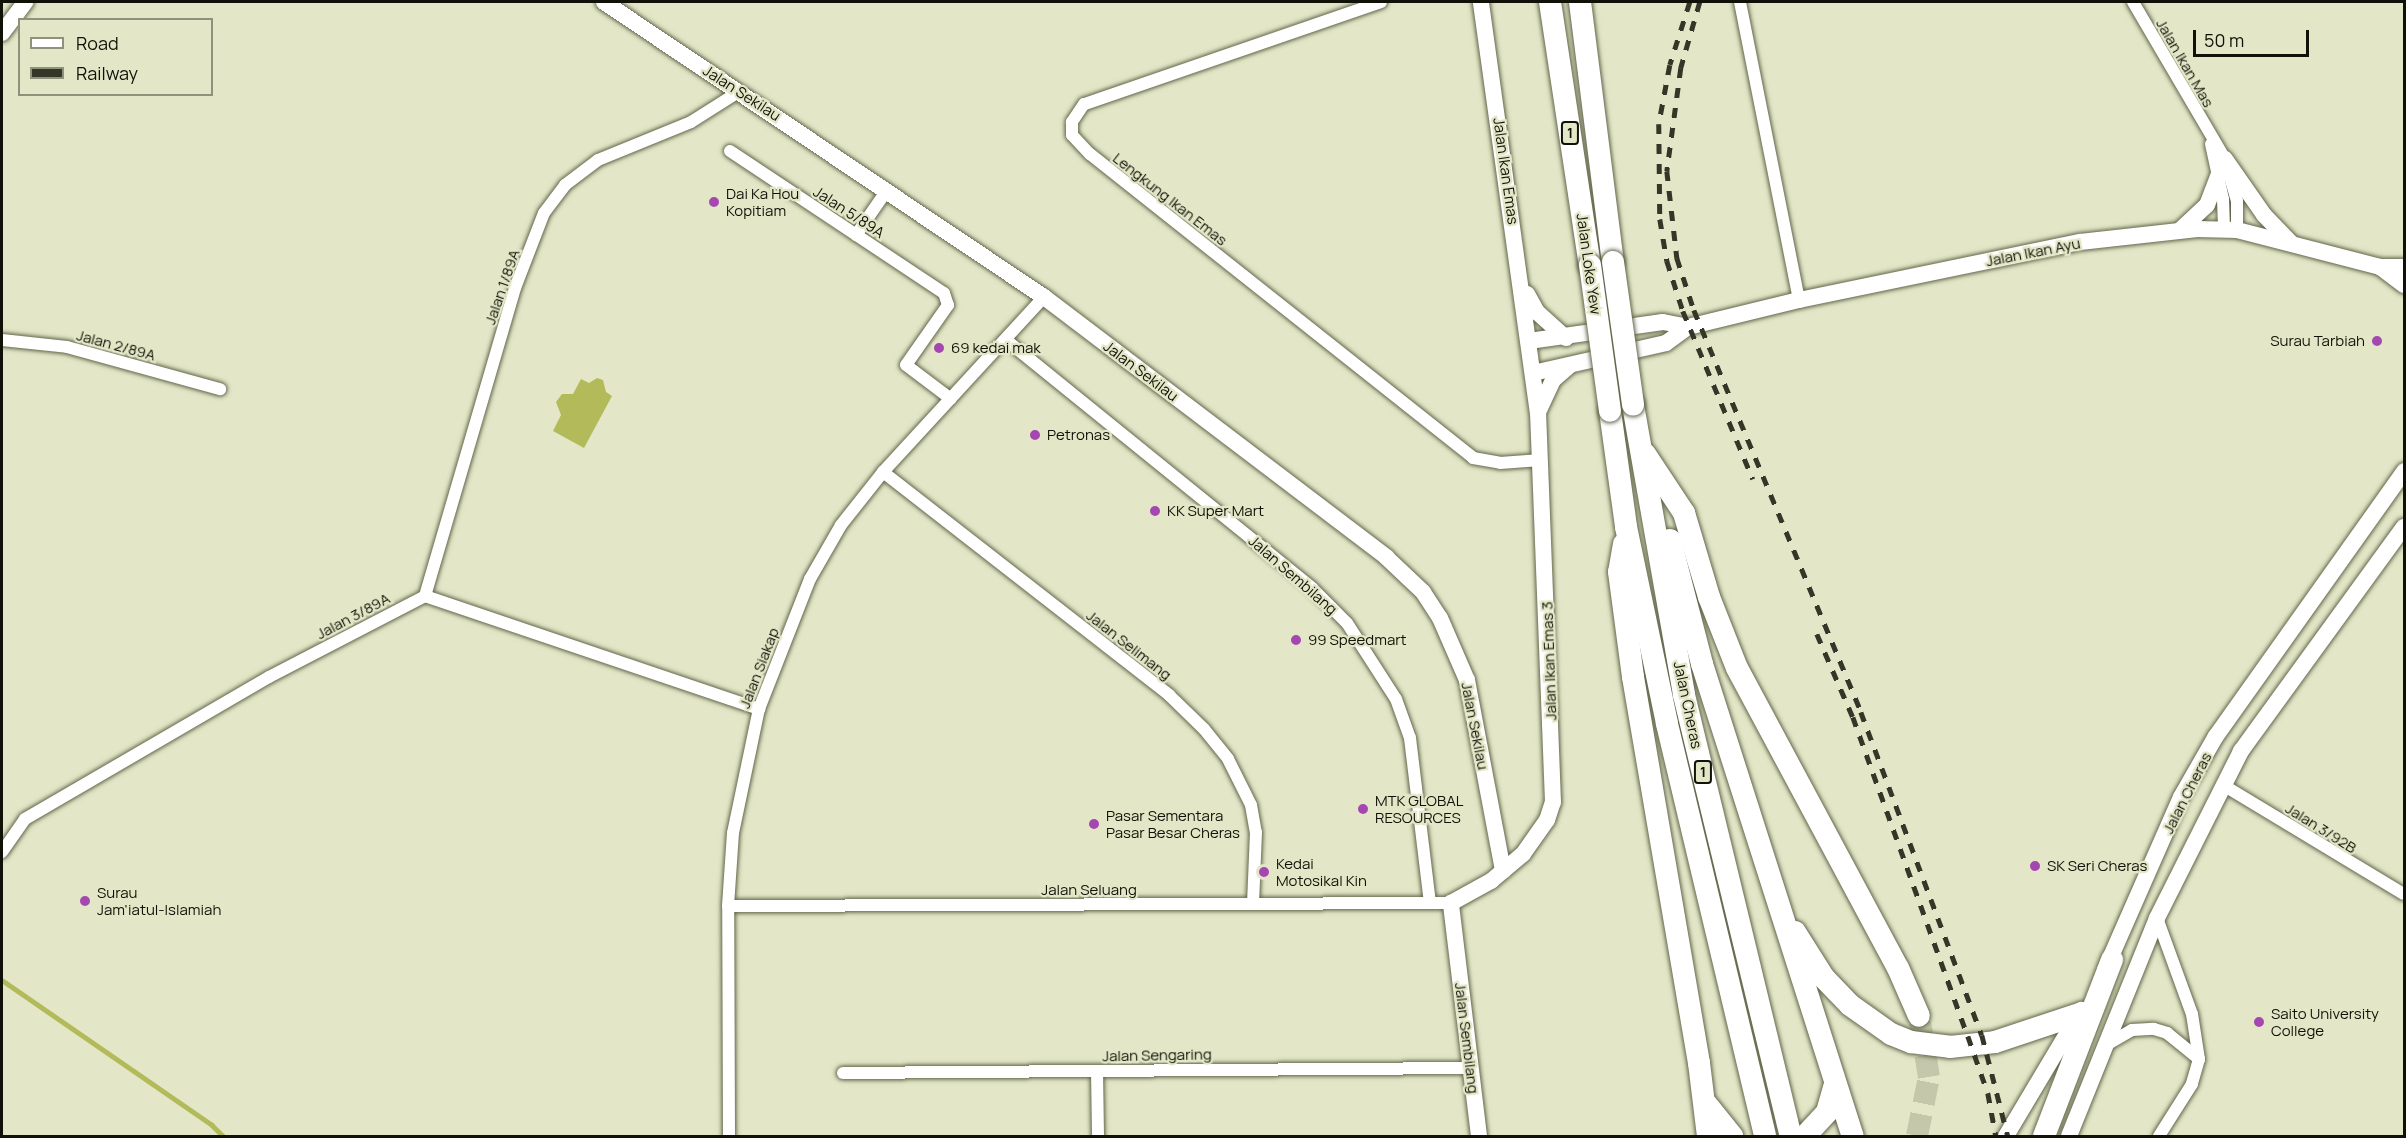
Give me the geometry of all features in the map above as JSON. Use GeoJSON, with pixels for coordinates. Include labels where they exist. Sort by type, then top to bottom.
{"type":"FeatureCollection","features":[{"type":"Feature","properties":{"kind":"highway","name":"Jalan Loke Yew"},"geometry":{"type":"LineString","coordinates":[[1550,2],[1590,265],[1626,527]]}},
{"type":"Feature","properties":{"kind":"highway","name":"Jalan Loke Yew"},"geometry":{"type":"LineString","coordinates":[[1580,2],[1639,445]]}},
{"type":"Feature","properties":{"kind":"highway"},"geometry":{"type":"LineString","coordinates":[[1639,445],[1665,520],[1702,663],[1853,1137]]}},
{"type":"Feature","properties":{"kind":"highway"},"geometry":{"type":"LineString","coordinates":[[1639,445],[1684,513],[1709,597],[1737,668],[1898,968],[1919,1016]]}},
{"type":"Feature","properties":{"kind":"highway","name":"Jalan Cheras"},"geometry":{"type":"LineString","coordinates":[[1639,445],[1684,695],[1791,1137]]}},
{"type":"Feature","properties":{"kind":"highway"},"geometry":{"type":"LineString","coordinates":[[1626,527],[1619,572],[1633,677],[1699,1063],[1708,1137]]}},
{"type":"Feature","properties":{"kind":"highway","name":"Jalan Cheras"},"geometry":{"type":"LineString","coordinates":[[1626,527],[1667,724],[1766,1137]]}},
{"type":"Feature","properties":{"kind":"highway"},"geometry":{"type":"LineString","coordinates":[[1777,902],[1824,978],[1844,998],[1891,1034],[1911,1042],[1950,1047],[1995,1042],[2079,1014]]}},
{"type":"Feature","properties":{"kind":"highway"},"geometry":{"type":"LineString","coordinates":[[2044,1137],[2112,960]]}},
{"type":"Feature","properties":{"kind":"highway"},"geometry":{"type":"LineString","coordinates":[[1692,1137],[1699,1063]]}},
{"type":"Feature","properties":{"kind":"highway"},"geometry":{"type":"LineString","coordinates":[[1804,1137],[1827,1112],[1835,1084]]}},
{"type":"Feature","properties":{"kind":"highway"},"geometry":{"type":"LineString","coordinates":[[1705,1101],[1716,1120],[1732,1137]]}},
{"type":"Feature","properties":{"kind":"street"},"geometry":{"type":"LineString","coordinates":[[2,33],[26,2]]}},
{"type":"Feature","properties":{"kind":"street","name":"Jalan Sekilau"},"geometry":{"type":"LineString","coordinates":[[604,2],[740,91],[1044,297],[1386,557],[1422,592],[1440,618],[1467,680],[1503,872]]}},
{"type":"Feature","properties":{"kind":"street","name":"Lengkung Ikan Emas"},"geometry":{"type":"LineString","coordinates":[[1381,2],[1084,104],[1072,122],[1072,135],[1084,149],[1473,458],[1500,463],[1541,460]]}},
{"type":"Feature","properties":{"kind":"street","name":"Jalan Ikan Emas"},"geometry":{"type":"LineString","coordinates":[[1481,2],[1533,373]]}},
{"type":"Feature","properties":{"kind":"street"},"geometry":{"type":"LineString","coordinates":[[1740,2],[1799,300]]}},
{"type":"Feature","properties":{"kind":"street","name":"Jalan Ikan Mas"},"geometry":{"type":"LineString","coordinates":[[2133,2],[2211,140],[2225,159],[2237,201],[2231,230]]}},
{"type":"Feature","properties":{"kind":"street","name":"Jalan 1/89A"},"geometry":{"type":"LineString","coordinates":[[424,596],[515,288],[544,213],[565,185],[598,159],[691,122],[740,91]]}},
{"type":"Feature","properties":{"kind":"street","name":"Jalan Ikan Mas"},"geometry":{"type":"LineString","coordinates":[[2211,140],[2231,230]]}},
{"type":"Feature","properties":{"kind":"street","name":"Jalan 5/89A"},"geometry":{"type":"LineString","coordinates":[[730,151],[949,299],[906,365],[951,399]]}},
{"type":"Feature","properties":{"kind":"street"},"geometry":{"type":"LineString","coordinates":[[2225,159],[2264,215],[2292,244]]}},
{"type":"Feature","properties":{"kind":"street"},"geometry":{"type":"LineString","coordinates":[[2179,231],[2207,205],[2218,176]]}},
{"type":"Feature","properties":{"kind":"street"},"geometry":{"type":"LineString","coordinates":[[856,235],[887,190]]}},
{"type":"Feature","properties":{"kind":"street","name":"Jalan Ikan Ayu"},"geometry":{"type":"LineString","coordinates":[[1533,373],[1666,343],[1688,327],[1799,300],[2080,242],[2179,231],[2231,230],[2380,267],[2404,267]]}},
{"type":"Feature","properties":{"kind":"street","name":"Jalan Ikan Ayu"},"geometry":{"type":"LineString","coordinates":[[2380,267],[2404,285]]}},
{"type":"Feature","properties":{"kind":"street"},"geometry":{"type":"LineString","coordinates":[[1522,286],[1537,312],[1566,338]]}},
{"type":"Feature","properties":{"kind":"street","name":"Jalan Siakap"},"geometry":{"type":"LineString","coordinates":[[729,1137],[728,906],[735,823],[759,709],[815,569],[841,525],[883,472],[1044,297]]}},
{"type":"Feature","properties":{"kind":"street","name":"Jalan Ikan Ayu"},"geometry":{"type":"LineString","coordinates":[[1529,340],[1566,338],[1663,322],[1688,327]]}},
{"type":"Feature","properties":{"kind":"street","name":"Jalan 2/89A"},"geometry":{"type":"LineString","coordinates":[[2,340],[67,347],[220,389]]}},
{"type":"Feature","properties":{"kind":"street","name":"Jalan Sembilang"},"geometry":{"type":"LineString","coordinates":[[1006,340],[1312,588],[1347,623],[1396,699],[1410,738],[1430,903]]}},
{"type":"Feature","properties":{"kind":"street"},"geometry":{"type":"LineString","coordinates":[[1538,414],[1553,380],[1570,365]]}},
{"type":"Feature","properties":{"kind":"street","name":"Jalan Ikan Emas 3"},"geometry":{"type":"LineString","coordinates":[[1451,903],[1503,872],[1538,834],[1553,802],[1541,460],[1533,373]]}},
{"type":"Feature","properties":{"kind":"street","name":"Jalan Cheras"},"geometry":{"type":"LineString","coordinates":[[2006,1137],[2112,960],[2181,797],[2216,736],[2404,471]]}},
{"type":"Feature","properties":{"kind":"street","name":"Jalan Selimang"},"geometry":{"type":"LineString","coordinates":[[883,472],[1169,695],[1204,729],[1228,759],[1251,805],[1256,832],[1253,904]]}},
{"type":"Feature","properties":{"kind":"street","name":"Jalan Cheras"},"geometry":{"type":"LineString","coordinates":[[2069,1137],[2157,918],[2241,751],[2404,527]]}},
{"type":"Feature","properties":{"kind":"street"},"geometry":{"type":"LineString","coordinates":[[424,596],[759,709]]}},
{"type":"Feature","properties":{"kind":"street","name":"Jalan 3/89A"},"geometry":{"type":"LineString","coordinates":[[2,852],[25,819],[269,677],[424,596]]}},
{"type":"Feature","properties":{"kind":"street","name":"Jalan 3/92B"},"geometry":{"type":"LineString","coordinates":[[2223,785],[2404,894]]}},
{"type":"Feature","properties":{"kind":"street","name":"Jalan Sembilang"},"geometry":{"type":"LineString","coordinates":[[1451,903],[1479,1137]]}},
{"type":"Feature","properties":{"kind":"street","name":"Jalan Seluang"},"geometry":{"type":"LineString","coordinates":[[728,906],[1451,903]]}},
{"type":"Feature","properties":{"kind":"street"},"geometry":{"type":"LineString","coordinates":[[2157,918],[2192,1014],[2199,1059],[2192,1084],[2159,1137]]}},
{"type":"Feature","properties":{"kind":"street"},"geometry":{"type":"LineString","coordinates":[[2105,1046],[2132,1030],[2154,1029],[2167,1034],[2199,1059]]}},
{"type":"Feature","properties":{"kind":"street","name":"Jalan Sengaring"},"geometry":{"type":"LineString","coordinates":[[843,1073],[1471,1068]]}},
{"type":"Feature","properties":{"kind":"street"},"geometry":{"type":"LineString","coordinates":[[1097,1071],[1098,1137]]}},
{"type":"Feature","properties":{"kind":"shaded area"},"geometry":{"type":"Polygon","coordinates":[[[597,378],[603,380],[606,392],[612,396],[584,448],[553,431],[561,415],[556,402],[562,394],[573,394],[581,379],[589,383],[597,378]]]}},
{"type":"Feature","properties":{"kind":"waterway"},"geometry":{"type":"LineString","coordinates":[[2,980],[212,1125],[223,1136]]}},
{"type":"Feature","properties":{"kind":"tunnel"},"geometry":{"type":"LineString","coordinates":[[1917,1136],[1929,1077],[1919,1016]]}},
{"type":"Feature","properties":{"kind":"railway"},"geometry":{"type":"LineString","coordinates":[[1690,2],[1670,65],[1659,124],[1660,219],[1667,261],[1683,311],[1753,479]]}},
{"type":"Feature","properties":{"kind":"railway"},"geometry":{"type":"LineString","coordinates":[[1700,2],[1681,68],[1667,171],[1677,258],[1694,310],[1861,712],[1982,1035],[2008,1136]]}},
{"type":"Feature","properties":{"kind":"railway"},"geometry":{"type":"LineString","coordinates":[[1817,634],[1853,717],[1968,1036],[1988,1093],[1996,1136]]}},
{"type":"Feature","properties":{"kind":"place","name":"Dai Ka Hou Kopitiam"},"geometry":{"type":"Point","coordinates":[714,202]}},
{"type":"Feature","properties":{"kind":"place","name":"Surau Tarbiah"},"geometry":{"type":"Point","coordinates":[2377,341]}},
{"type":"Feature","properties":{"kind":"place","name":"69 kedai mak"},"geometry":{"type":"Point","coordinates":[939,348]}},
{"type":"Feature","properties":{"kind":"place","name":"Petronas"},"geometry":{"type":"Point","coordinates":[1035,435]}},
{"type":"Feature","properties":{"kind":"place","name":"KK Super Mart"},"geometry":{"type":"Point","coordinates":[1155,511]}},
{"type":"Feature","properties":{"kind":"place","name":"99 Speedmart"},"geometry":{"type":"Point","coordinates":[1296,640]}},
{"type":"Feature","properties":{"kind":"place","name":"MTK GLOBAL RESOURCES"},"geometry":{"type":"Point","coordinates":[1363,809]}},
{"type":"Feature","properties":{"kind":"place","name":"Pasar Sementara Pasar Besar Cheras"},"geometry":{"type":"Point","coordinates":[1094,824]}},
{"type":"Feature","properties":{"kind":"place","name":"SK Seri Cheras"},"geometry":{"type":"Point","coordinates":[2035,866]}},
{"type":"Feature","properties":{"kind":"place","name":"Kedai Motosikal Kin"},"geometry":{"type":"Point","coordinates":[1264,872]}},
{"type":"Feature","properties":{"kind":"place","name":"Surau Jam'iatul-Islamiah"},"geometry":{"type":"Point","coordinates":[85,901]}},
{"type":"Feature","properties":{"kind":"place","name":"Saito University College"},"geometry":{"type":"Point","coordinates":[2259,1022]}}]}
